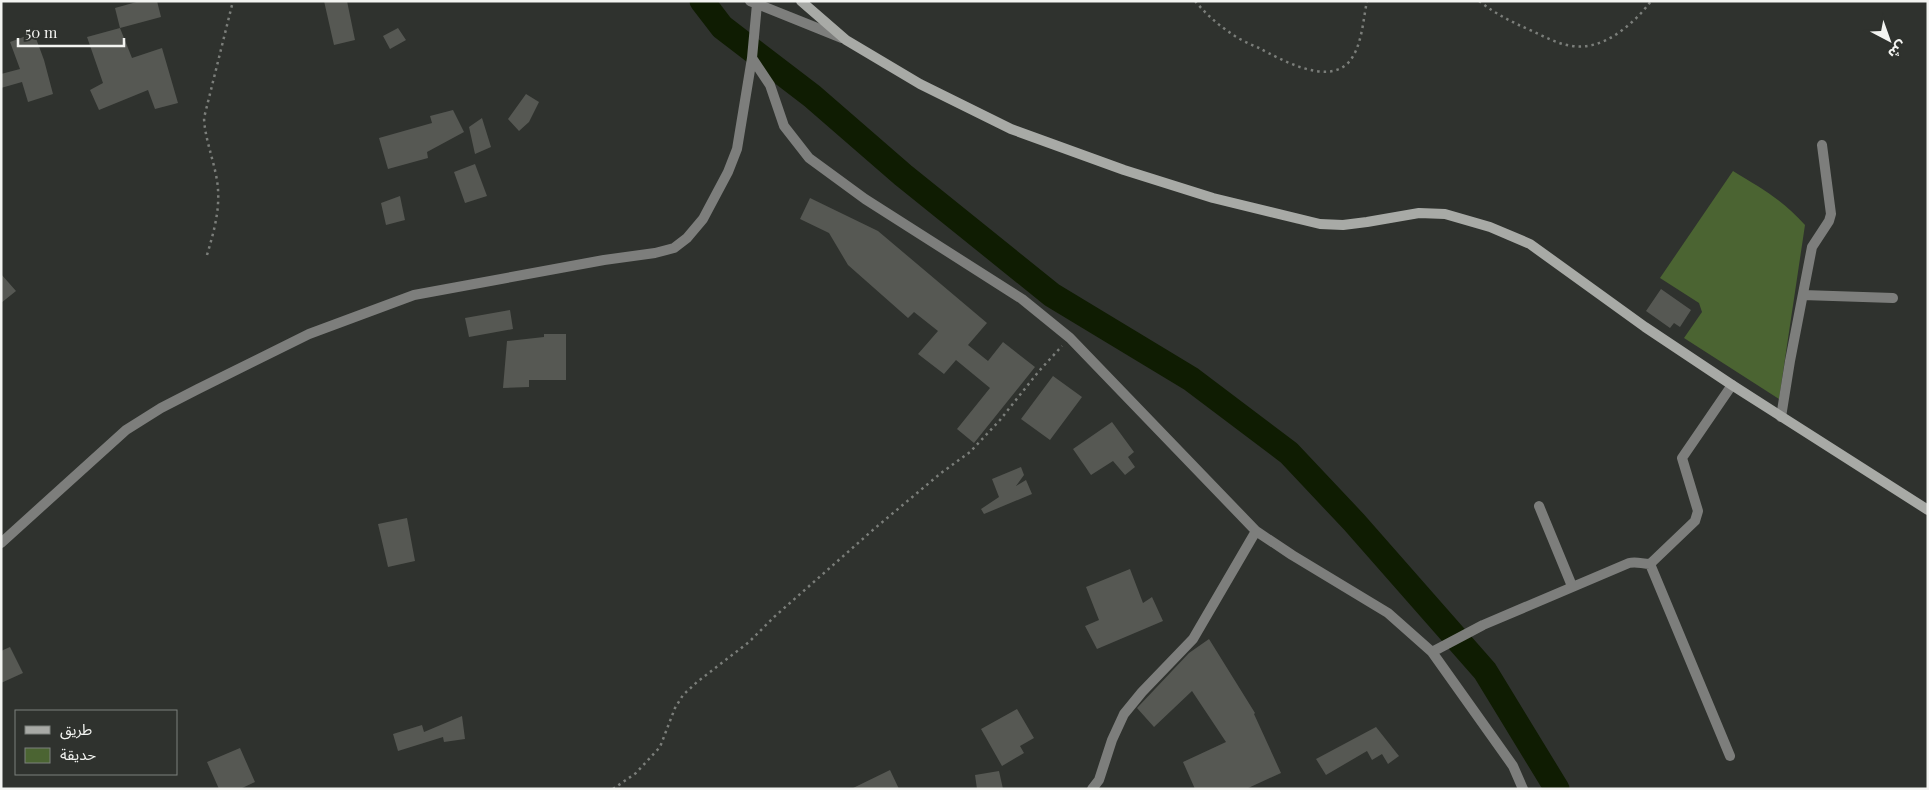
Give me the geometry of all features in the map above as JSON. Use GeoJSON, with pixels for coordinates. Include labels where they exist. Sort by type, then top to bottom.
{"type":"FeatureCollection","features":[{"type":"Feature","properties":{"kind":"street"},"geometry":{"type":"LineString","coordinates":[[801,1],[846,40]]}},
{"type":"Feature","properties":{"kind":"street"},"geometry":{"type":"LineString","coordinates":[[1,542],[126,430],[161,408],[309,334],[414,294],[674,248],[687,238],[702,219],[728,172],[737,148],[743,122],[752,58],[753,3],[846,40],[920,84],[1012,129],[1124,170],[1214,198],[1320,224],[1343,225],[1428,213],[1445,214],[1490,226],[1530,244],[1645,327],[1781,417],[1928,510]]}},
{"type":"Feature","properties":{"kind":"street"},"geometry":{"type":"LineString","coordinates":[[752,58],[770,85],[784,126],[810,158],[826,172],[1022,299],[1070,338],[1119,386],[1256,531],[1306,564],[1388,613],[1432,652],[1513,766],[1523,789]]}},
{"type":"Feature","properties":{"kind":"street"},"geometry":{"type":"LineString","coordinates":[[1781,417],[1812,247],[1829,221],[1830,214],[1822,145]]}},
{"type":"Feature","properties":{"kind":"street"},"geometry":{"type":"LineString","coordinates":[[1802,295],[1893,298]]}},
{"type":"Feature","properties":{"kind":"street"},"geometry":{"type":"LineString","coordinates":[[1432,652],[1483,625],[1629,562],[1636,561],[1642,564],[1650,564],[1696,521],[1698,511],[1682,458],[1732,385]]}},
{"type":"Feature","properties":{"kind":"street"},"geometry":{"type":"LineString","coordinates":[[1538,506],[1572,586]]}},
{"type":"Feature","properties":{"kind":"street"},"geometry":{"type":"LineString","coordinates":[[1092,789],[1099,780],[1112,740],[1124,714],[1142,692],[1193,639],[1256,531]]}},
{"type":"Feature","properties":{"kind":"street"},"geometry":{"type":"LineString","coordinates":[[1650,564],[1730,756]]}},
{"type":"Feature","properties":{"kind":"path"},"geometry":{"type":"LineString","coordinates":[[207,255],[217,221],[219,192],[204,130],[204,118],[233,1]]}},
{"type":"Feature","properties":{"kind":"path"},"geometry":{"type":"LineString","coordinates":[[1195,1],[1209,17],[1233,35],[1283,60],[1307,69],[1325,72],[1338,71],[1348,63],[1356,52],[1367,1]]}},
{"type":"Feature","properties":{"kind":"path"},"geometry":{"type":"LineString","coordinates":[[1479,1],[1498,15],[1552,40],[1573,47],[1594,45],[1609,39],[1639,18],[1651,1]]}},
{"type":"Feature","properties":{"kind":"path"},"geometry":{"type":"LineString","coordinates":[[613,789],[636,773],[660,747],[674,708],[683,695],[749,642],[774,617],[874,529],[941,473],[970,452],[1000,420],[1039,371],[1070,338]]}},
{"type":"Feature","properties":{"kind":"green space"},"geometry":{"type":"Polygon","coordinates":[[[1733,171],[1780,201],[1805,225],[1779,399],[1684,338],[1702,312],[1699,303],[1660,278],[1733,171]]]}},
{"type":"Feature","properties":{"kind":"building"},"geometry":{"type":"Polygon","coordinates":[[[140,1],[157,1],[161,17],[120,28],[115,8],[140,1]]]}},
{"type":"Feature","properties":{"kind":"building"},"geometry":{"type":"Polygon","coordinates":[[[324,1],[347,1],[355,40],[334,45],[324,1]]]}},
{"type":"Feature","properties":{"kind":"building"},"geometry":{"type":"Polygon","coordinates":[[[120,28],[132,58],[162,48],[178,103],[155,109],[148,90],[99,110],[90,90],[103,83],[87,37],[120,28]]]}},
{"type":"Feature","properties":{"kind":"building"},"geometry":{"type":"Polygon","coordinates":[[[398,28],[406,40],[390,49],[383,36],[398,28]]]}},
{"type":"Feature","properties":{"kind":"building"},"geometry":{"type":"Polygon","coordinates":[[[34,33],[44,60],[53,94],[28,102],[22,82],[1,88],[1,74],[20,69],[10,42],[34,33]]]}},
{"type":"Feature","properties":{"kind":"building"},"geometry":{"type":"Polygon","coordinates":[[[526,94],[539,102],[529,122],[519,131],[508,119],[526,94]]]}},
{"type":"Feature","properties":{"kind":"building"},"geometry":{"type":"Polygon","coordinates":[[[453,110],[464,132],[427,152],[428,158],[388,169],[379,138],[432,123],[430,116],[453,110]]]}},
{"type":"Feature","properties":{"kind":"building"},"geometry":{"type":"Polygon","coordinates":[[[482,118],[491,147],[475,154],[469,127],[482,118]]]}},
{"type":"Feature","properties":{"kind":"building"},"geometry":{"type":"Polygon","coordinates":[[[475,164],[487,196],[465,203],[454,172],[475,164]]]}},
{"type":"Feature","properties":{"kind":"building"},"geometry":{"type":"Polygon","coordinates":[[[400,196],[405,220],[386,225],[381,203],[400,196]]]}},
{"type":"Feature","properties":{"kind":"building"},"geometry":{"type":"Polygon","coordinates":[[[810,198],[878,231],[987,323],[968,345],[988,361],[1003,342],[1035,367],[974,443],[957,429],[990,388],[956,360],[944,374],[918,354],[938,331],[914,312],[908,318],[848,265],[829,233],[800,219],[810,198]]]}},
{"type":"Feature","properties":{"kind":"building"},"geometry":{"type":"Polygon","coordinates":[[[1,274],[16,291],[1,303],[1,274]]]}},
{"type":"Feature","properties":{"kind":"building"},"geometry":{"type":"Polygon","coordinates":[[[1661,289],[1691,310],[1680,327],[1674,323],[1670,328],[1646,311],[1661,289]]]}},
{"type":"Feature","properties":{"kind":"building"},"geometry":{"type":"Polygon","coordinates":[[[510,310],[513,329],[469,337],[465,318],[510,310]]]}},
{"type":"Feature","properties":{"kind":"building"},"geometry":{"type":"Polygon","coordinates":[[[544,334],[566,334],[566,380],[529,380],[529,387],[503,388],[507,341],[544,337],[544,334]]]}},
{"type":"Feature","properties":{"kind":"building"},"geometry":{"type":"Polygon","coordinates":[[[1053,376],[1082,397],[1050,440],[1021,419],[1053,376]]]}},
{"type":"Feature","properties":{"kind":"building"},"geometry":{"type":"Polygon","coordinates":[[[1112,422],[1134,452],[1128,457],[1135,467],[1125,475],[1113,461],[1091,475],[1073,449],[1112,422]]]}},
{"type":"Feature","properties":{"kind":"building"},"geometry":{"type":"Polygon","coordinates":[[[1021,467],[1024,475],[1016,486],[1026,480],[1032,494],[984,514],[981,509],[999,497],[992,479],[1021,467]]]}},
{"type":"Feature","properties":{"kind":"building"},"geometry":{"type":"Polygon","coordinates":[[[407,518],[415,561],[388,567],[378,524],[407,518]]]}},
{"type":"Feature","properties":{"kind":"building"},"geometry":{"type":"Polygon","coordinates":[[[1130,569],[1143,603],[1152,597],[1163,621],[1097,649],[1085,626],[1099,620],[1086,587],[1130,569]]]}},
{"type":"Feature","properties":{"kind":"building"},"geometry":{"type":"Polygon","coordinates":[[[1209,639],[1255,713],[1281,773],[1246,789],[1195,789],[1183,762],[1226,742],[1192,691],[1154,727],[1137,708],[1189,653],[1209,639]]]}},
{"type":"Feature","properties":{"kind":"building"},"geometry":{"type":"Polygon","coordinates":[[[10,647],[23,673],[1,683],[1,651],[10,647]]]}},
{"type":"Feature","properties":{"kind":"building"},"geometry":{"type":"Polygon","coordinates":[[[1017,709],[1034,738],[1020,746],[1024,753],[1002,766],[981,729],[1017,709]]]}},
{"type":"Feature","properties":{"kind":"building"},"geometry":{"type":"Polygon","coordinates":[[[462,716],[465,739],[444,742],[443,737],[398,751],[393,734],[422,725],[424,732],[462,716]]]}},
{"type":"Feature","properties":{"kind":"building"},"geometry":{"type":"Polygon","coordinates":[[[1376,727],[1399,756],[1388,764],[1382,754],[1372,760],[1367,751],[1326,775],[1316,759],[1376,727]]]}},
{"type":"Feature","properties":{"kind":"building"},"geometry":{"type":"Polygon","coordinates":[[[240,748],[255,782],[240,789],[219,789],[207,762],[240,748]]]}},
{"type":"Feature","properties":{"kind":"building"},"geometry":{"type":"Polygon","coordinates":[[[890,770],[899,789],[851,789],[890,770]]]}},
{"type":"Feature","properties":{"kind":"building"},"geometry":{"type":"Polygon","coordinates":[[[999,771],[1003,789],[977,789],[975,775],[999,771]]]}},
{"type":"Feature","properties":{"kind":"waterway"},"geometry":{"type":"LineString","coordinates":[[702,1],[722,27],[812,96],[903,175],[1052,295],[1191,379],[1289,453],[1354,522],[1485,671],[1557,789]]}}]}
